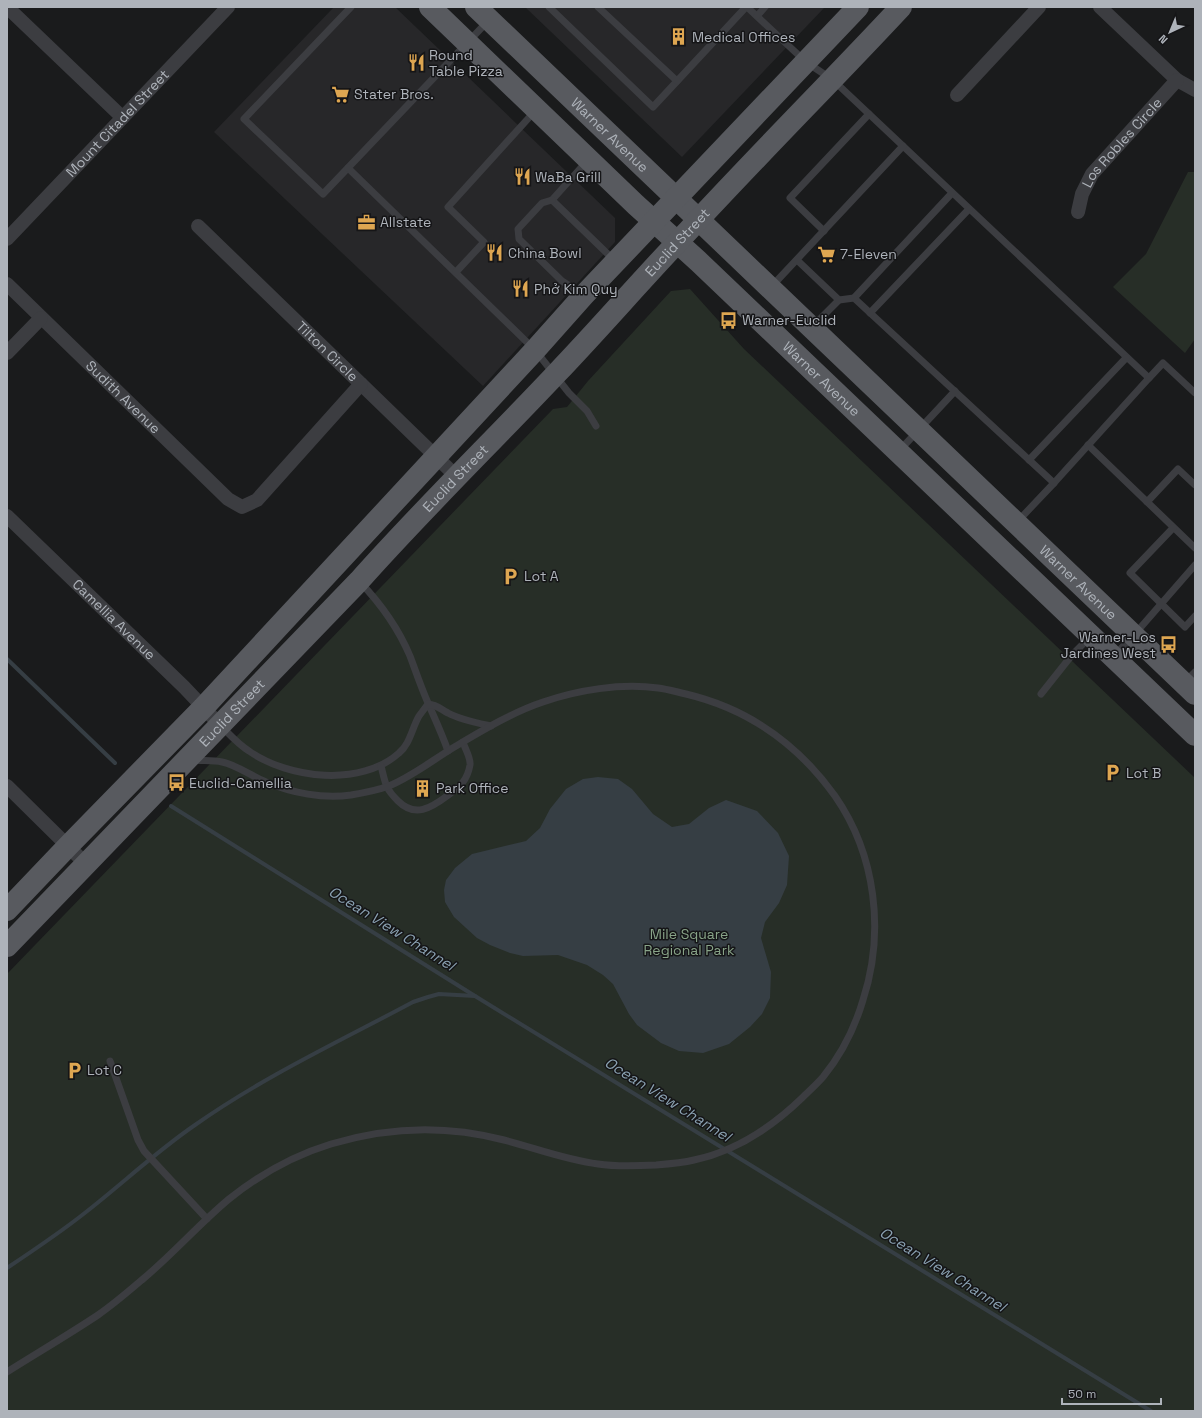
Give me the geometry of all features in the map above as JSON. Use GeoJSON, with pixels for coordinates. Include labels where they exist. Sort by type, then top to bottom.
{"type":"FeatureCollection","features":[{"type":"Feature","properties":{"kind":"main road","name":"Warner Avenue"},"geometry":{"type":"LineString","coordinates":[[430,7],[1195,735]]}},
{"type":"Feature","properties":{"kind":"main road","name":"Euclid Street"},"geometry":{"type":"LineString","coordinates":[[7,910],[202,708],[535,350],[584,295],[858,7]]}},
{"type":"Feature","properties":{"kind":"main road","name":"Euclid Street"},"geometry":{"type":"LineString","coordinates":[[7,946],[359,580],[456,476],[555,375],[699,219],[901,7]]}},
{"type":"Feature","properties":{"kind":"main road","name":"Warner Avenue"},"geometry":{"type":"LineString","coordinates":[[482,13],[1134,635],[1191,683]]}},
{"type":"Feature","properties":{"kind":"street"},"geometry":{"type":"LineString","coordinates":[[7,7],[122,117]]}},
{"type":"Feature","properties":{"kind":"street","name":"Mount Citadel Street"},"geometry":{"type":"LineString","coordinates":[[7,239],[228,7]]}},
{"type":"Feature","properties":{"kind":"street"},"geometry":{"type":"LineString","coordinates":[[957,95],[1039,7]]}},
{"type":"Feature","properties":{"kind":"street"},"geometry":{"type":"LineString","coordinates":[[1100,7],[1177,80],[1195,90]]}},
{"type":"Feature","properties":{"kind":"street","name":"Los Robles Circle"},"geometry":{"type":"LineString","coordinates":[[1078,212],[1082,194],[1092,174],[1177,80]]}},
{"type":"Feature","properties":{"kind":"street","name":"Tilton Circle"},"geometry":{"type":"LineString","coordinates":[[198,226],[456,476]]}},
{"type":"Feature","properties":{"kind":"street","name":"Sudith Avenue"},"geometry":{"type":"LineString","coordinates":[[7,284],[228,499],[242,507],[257,500],[362,384]]}},
{"type":"Feature","properties":{"kind":"street"},"geometry":{"type":"LineString","coordinates":[[7,353],[41,318]]}},
{"type":"Feature","properties":{"kind":"street","name":"Camellia Avenue"},"geometry":{"type":"LineString","coordinates":[[7,516],[184,687],[202,708],[220,725]]}},
{"type":"Feature","properties":{"kind":"street"},"geometry":{"type":"LineString","coordinates":[[7,786],[86,864]]}},
{"type":"Feature","properties":{"kind":"lane"},"geometry":{"type":"LineString","coordinates":[[351,7],[244,120],[323,194],[467,43],[482,13]]}},
{"type":"Feature","properties":{"kind":"lane"},"geometry":{"type":"LineString","coordinates":[[549,7],[653,107],[747,7],[806,62],[833,80],[1126,358],[1149,378]]}},
{"type":"Feature","properties":{"kind":"lane"},"geometry":{"type":"LineString","coordinates":[[598,7],[677,81]]}},
{"type":"Feature","properties":{"kind":"lane"},"geometry":{"type":"LineString","coordinates":[[757,16],[765,7]]}},
{"type":"Feature","properties":{"kind":"lane"},"geometry":{"type":"LineString","coordinates":[[456,272],[484,242],[448,207],[537,109]]}},
{"type":"Feature","properties":{"kind":"lane"},"geometry":{"type":"LineString","coordinates":[[824,231],[790,198],[869,114]]}},
{"type":"Feature","properties":{"kind":"lane"},"geometry":{"type":"LineString","coordinates":[[771,288],[903,146]]}},
{"type":"Feature","properties":{"kind":"lane"},"geometry":{"type":"LineString","coordinates":[[584,295],[562,281],[519,240],[518,229],[542,203],[552,200],[589,159]]}},
{"type":"Feature","properties":{"kind":"lane"},"geometry":{"type":"LineString","coordinates":[[348,168],[535,350],[569,393],[587,411],[596,426]]}},
{"type":"Feature","properties":{"kind":"lane"},"geometry":{"type":"LineString","coordinates":[[812,327],[839,300],[854,298],[952,193]]}},
{"type":"Feature","properties":{"kind":"lane"},"geometry":{"type":"LineString","coordinates":[[552,200],[616,262]]}},
{"type":"Feature","properties":{"kind":"lane"},"geometry":{"type":"LineString","coordinates":[[870,313],[969,209]]}},
{"type":"Feature","properties":{"kind":"lane"},"geometry":{"type":"LineString","coordinates":[[797,260],[839,300]]}},
{"type":"Feature","properties":{"kind":"lane"},"geometry":{"type":"LineString","coordinates":[[854,298],[1054,483]]}},
{"type":"Feature","properties":{"kind":"lane"},"geometry":{"type":"LineString","coordinates":[[1029,460],[1126,358]]}},
{"type":"Feature","properties":{"kind":"lane"},"geometry":{"type":"LineString","coordinates":[[1016,522],[1054,483],[1163,363],[1195,393]]}},
{"type":"Feature","properties":{"kind":"lane"},"geometry":{"type":"LineString","coordinates":[[898,452],[955,391]]}},
{"type":"Feature","properties":{"kind":"lane"},"geometry":{"type":"LineString","coordinates":[[1088,445],[1195,548]]}},
{"type":"Feature","properties":{"kind":"lane"},"geometry":{"type":"LineString","coordinates":[[1147,502],[1178,469],[1195,485]]}},
{"type":"Feature","properties":{"kind":"lane"},"geometry":{"type":"LineString","coordinates":[[1173,528],[1130,573],[1185,627],[1195,616]]}},
{"type":"Feature","properties":{"kind":"lane"},"geometry":{"type":"LineString","coordinates":[[1112,657],[1134,635],[1160,603],[1195,565]]}},
{"type":"Feature","properties":{"kind":"lane"},"geometry":{"type":"LineString","coordinates":[[359,580],[393,625],[410,655],[428,704],[448,751]]}},
{"type":"Feature","properties":{"kind":"lane"},"geometry":{"type":"LineString","coordinates":[[1041,694],[1072,654],[1090,636]]}},
{"type":"Feature","properties":{"kind":"lane"},"geometry":{"type":"LineString","coordinates":[[7,1372],[102,1312],[147,1276],[230,1198],[289,1161],[325,1146],[359,1136],[398,1130],[414,1129],[462,1131],[484,1135],[600,1165],[633,1166],[671,1164],[699,1159],[738,1145],[765,1130],[791,1109],[823,1077],[842,1050],[856,1022],[865,996],[872,969],[875,933],[872,881],[857,834],[840,802],[819,774],[794,748],[773,732],[744,714],[710,700],[658,688],[612,688],[567,695],[539,703],[491,726],[387,787],[347,796],[318,796],[292,792],[264,782],[221,761],[186,760]]}},
{"type":"Feature","properties":{"kind":"lane"},"geometry":{"type":"LineString","coordinates":[[428,704],[437,705],[448,713],[467,720],[491,726]]}},
{"type":"Feature","properties":{"kind":"lane"},"geometry":{"type":"LineString","coordinates":[[220,725],[250,752],[277,766],[308,774],[337,776],[381,766],[400,753],[413,732],[418,717],[428,704]]}},
{"type":"Feature","properties":{"kind":"lane"},"geometry":{"type":"LineString","coordinates":[[381,766],[387,787],[392,795],[404,807],[412,810],[422,810],[434,806],[463,784],[468,774],[470,763],[463,742]]}},
{"type":"Feature","properties":{"kind":"lane"},"geometry":{"type":"LineString","coordinates":[[110,1062],[144,1151],[207,1219]]}},
{"type":"Feature","properties":{"kind":"shaded area"},"geometry":{"type":"Polygon","coordinates":[[[334,7],[395,7],[615,218],[615,242],[483,386],[214,132],[334,7]]]}},
{"type":"Feature","properties":{"kind":"shaded area"},"geometry":{"type":"Polygon","coordinates":[[[525,7],[825,7],[682,157],[525,7]]]}},
{"type":"Feature","properties":{"kind":"shaded area"},"geometry":{"type":"Polygon","coordinates":[[[598,777],[618,779],[632,789],[653,814],[672,827],[689,824],[709,808],[726,800],[757,811],[778,833],[789,856],[787,885],[779,903],[765,922],[761,938],[771,972],[770,998],[762,1014],[750,1027],[729,1044],[703,1053],[679,1051],[661,1043],[637,1025],[629,1014],[613,984],[603,975],[587,965],[558,955],[523,956],[510,953],[490,945],[477,938],[454,917],[445,902],[444,890],[446,880],[455,868],[472,854],[526,841],[540,828],[550,809],[566,789],[583,779],[598,777]]]}},
{"type":"Feature","properties":{"kind":"green space"},"geometry":{"type":"Polygon","coordinates":[[[1188,172],[1195,172],[1195,339],[1185,353],[1113,287],[1146,254],[1188,172]]]}},
{"type":"Feature","properties":{"kind":"green space","name":"Mile Square Regional Park"},"geometry":{"type":"Polygon","coordinates":[[[690,289],[744,349],[1195,778],[1195,1411],[7,1411],[7,974],[553,409],[567,407],[588,381],[671,291],[690,289]]]}},
{"type":"Feature","properties":{"kind":"waterway","name":"Ocean View Channel"},"geometry":{"type":"LineString","coordinates":[[7,659],[115,763]]}},
{"type":"Feature","properties":{"kind":"waterway","name":"Ocean View Channel"},"geometry":{"type":"LineString","coordinates":[[171,806],[475,996],[1151,1411]]}},
{"type":"Feature","properties":{"kind":"waterway"},"geometry":{"type":"LineString","coordinates":[[7,1268],[77,1219],[181,1135],[247,1091],[302,1060],[413,1002],[439,994],[475,996]]}},
{"type":"Feature","properties":{"kind":"place","name":"Medical Offices"},"geometry":{"type":"Point","coordinates":[679,37]}},
{"type":"Feature","properties":{"kind":"place","name":"Round Table Pizza"},"geometry":{"type":"Point","coordinates":[416,63]}},
{"type":"Feature","properties":{"kind":"place","name":"Stater Bros."},"geometry":{"type":"Point","coordinates":[341,94]}},
{"type":"Feature","properties":{"kind":"place","name":"WaBa Grill"},"geometry":{"type":"Point","coordinates":[522,177]}},
{"type":"Feature","properties":{"kind":"place","name":"Allstate"},"geometry":{"type":"Point","coordinates":[367,222]}},
{"type":"Feature","properties":{"kind":"place","name":"China Bowl"},"geometry":{"type":"Point","coordinates":[495,253]}},
{"type":"Feature","properties":{"kind":"place","name":"7-Eleven"},"geometry":{"type":"Point","coordinates":[827,254]}},
{"type":"Feature","properties":{"kind":"place","name":"Phở Kim Quy"},"geometry":{"type":"Point","coordinates":[521,289]}},
{"type":"Feature","properties":{"kind":"place","name":"Warner-Euclid"},"geometry":{"type":"Point","coordinates":[729,320]}},
{"type":"Feature","properties":{"kind":"place","name":"Lot A"},"geometry":{"type":"Point","coordinates":[511,576]}},
{"type":"Feature","properties":{"kind":"place","name":"Warner-Los Jardines West"},"geometry":{"type":"Point","coordinates":[1169,645]}},
{"type":"Feature","properties":{"kind":"place","name":"Lot B"},"geometry":{"type":"Point","coordinates":[1113,773]}},
{"type":"Feature","properties":{"kind":"place","name":"Euclid-Camellia"},"geometry":{"type":"Point","coordinates":[176,783]}},
{"type":"Feature","properties":{"kind":"place","name":"Park Office"},"geometry":{"type":"Point","coordinates":[423,788]}},
{"type":"Feature","properties":{"kind":"place","name":"Lot C"},"geometry":{"type":"Point","coordinates":[74,1070]}}]}
